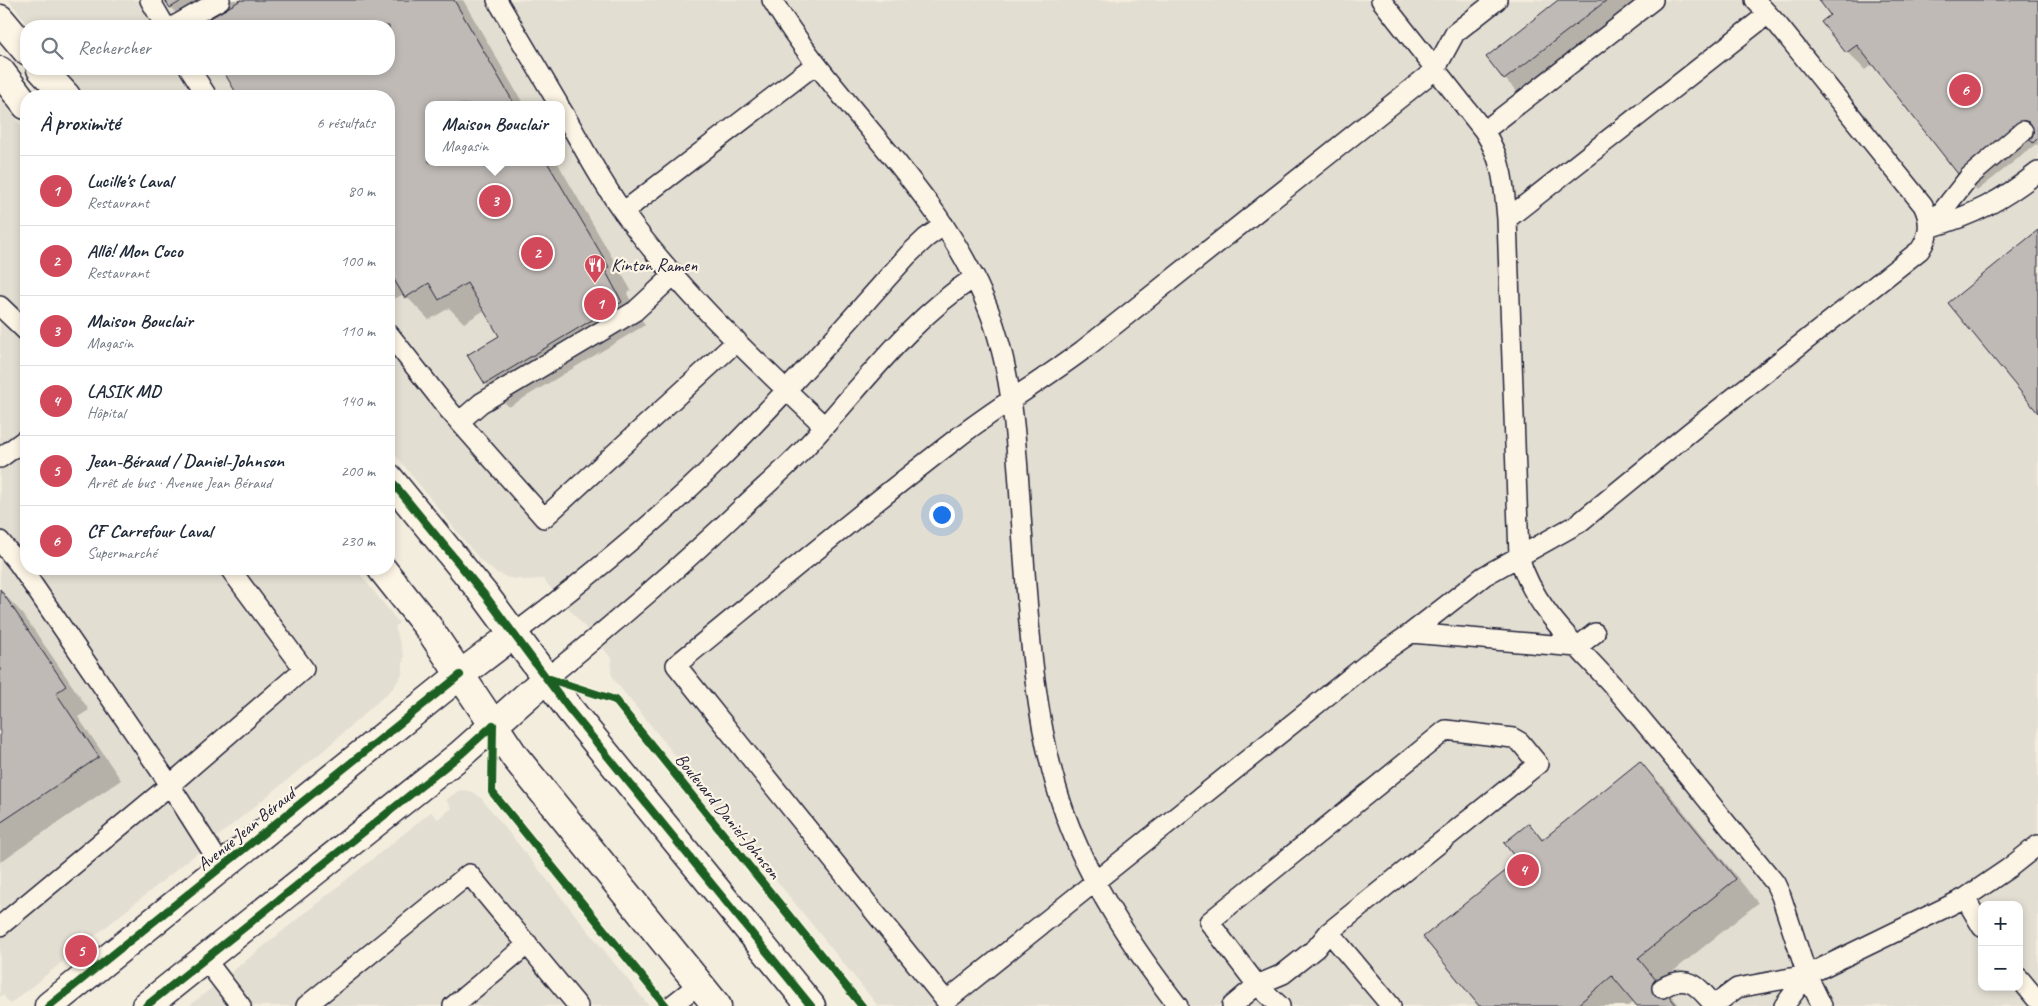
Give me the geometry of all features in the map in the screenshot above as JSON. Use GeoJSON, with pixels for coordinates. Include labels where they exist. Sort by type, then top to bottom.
{"type":"FeatureCollection","features":[{"type":"Feature","properties":{"kind":"street"},"geometry":{"type":"LineString","coordinates":[[0,19],[20,43]]}},
{"type":"Feature","properties":{"kind":"street"},"geometry":{"type":"LineString","coordinates":[[0,71],[20,97]]}},
{"type":"Feature","properties":{"kind":"street"},"geometry":{"type":"LineString","coordinates":[[47,75],[60,90]]}},
{"type":"Feature","properties":{"kind":"street"},"geometry":{"type":"LineString","coordinates":[[395,485],[487,598],[570,710],[811,1006]]}},
{"type":"Feature","properties":{"kind":"street"},"geometry":{"type":"LineString","coordinates":[[387,575],[428,628],[515,757],[717,1006]]}},
{"type":"Feature","properties":{"kind":"street","name":"Avenue Jean Béraud"},"geometry":{"type":"LineString","coordinates":[[49,1006],[460,675],[514,634]]}},
{"type":"Feature","properties":{"kind":"street"},"geometry":{"type":"LineString","coordinates":[[146,1006],[460,755],[547,678]]}},
{"type":"Feature","properties":{"kind":"lane"},"geometry":{"type":"LineString","coordinates":[[150,0],[162,20]]}},
{"type":"Feature","properties":{"kind":"lane"},"geometry":{"type":"LineString","coordinates":[[185,20],[220,0]]}},
{"type":"Feature","properties":{"kind":"lane"},"geometry":{"type":"LineString","coordinates":[[497,0],[557,101]]}},
{"type":"Feature","properties":{"kind":"lane"},"geometry":{"type":"LineString","coordinates":[[772,0],[816,64],[908,176],[944,226],[966,259],[992,318],[1010,399],[1033,663],[1051,766],[1064,811],[1078,846],[1096,882],[1147,965],[1178,1006]]}},
{"type":"Feature","properties":{"kind":"lane"},"geometry":{"type":"LineString","coordinates":[[1381,0],[1434,70],[1484,131],[1494,147],[1502,169],[1507,218],[1519,556],[1526,579],[1532,590],[1577,647],[1621,695],[1775,883],[1807,975],[1822,1006]]}},
{"type":"Feature","properties":{"kind":"lane"},"geometry":{"type":"LineString","coordinates":[[1497,0],[1455,33],[1434,70],[1083,350],[1046,378],[1010,399],[956,438],[676,664],[946,1001],[1372,660],[1412,633],[1484,576],[1579,523],[1690,432],[1914,255],[1924,244],[1929,228],[1929,220],[1923,205],[1761,7],[1507,218]]}},
{"type":"Feature","properties":{"kind":"lane"},"geometry":{"type":"LineString","coordinates":[[1484,131],[1652,0]]}},
{"type":"Feature","properties":{"kind":"lane"},"geometry":{"type":"LineString","coordinates":[[623,212],[816,64]]}},
{"type":"Feature","properties":{"kind":"lane"},"geometry":{"type":"LineString","coordinates":[[194,75],[202,90]]}},
{"type":"Feature","properties":{"kind":"lane"},"geometry":{"type":"LineString","coordinates":[[565,116],[623,212],[675,274],[737,341],[824,426]]}},
{"type":"Feature","properties":{"kind":"lane"},"geometry":{"type":"LineString","coordinates":[[1929,228],[1969,177],[2024,131]]}},
{"type":"Feature","properties":{"kind":"lane"},"geometry":{"type":"LineString","coordinates":[[1929,228],[1982,210],[2038,172]]}},
{"type":"Feature","properties":{"kind":"lane"},"geometry":{"type":"LineString","coordinates":[[514,634],[561,598],[641,531],[715,464],[786,390],[908,255],[926,238],[944,226]]}},
{"type":"Feature","properties":{"kind":"lane"},"geometry":{"type":"LineString","coordinates":[[459,422],[481,403],[635,311],[675,274]]}},
{"type":"Feature","properties":{"kind":"lane"},"geometry":{"type":"LineString","coordinates":[[547,678],[643,599],[712,537],[801,452],[904,337],[954,291],[975,277]]}},
{"type":"Feature","properties":{"kind":"lane"},"geometry":{"type":"LineString","coordinates":[[0,306],[20,326]]}},
{"type":"Feature","properties":{"kind":"lane"},"geometry":{"type":"LineString","coordinates":[[395,342],[459,422],[544,518],[737,341]]}},
{"type":"Feature","properties":{"kind":"lane"},"geometry":{"type":"LineString","coordinates":[[0,458],[20,443]]}},
{"type":"Feature","properties":{"kind":"lane"},"geometry":{"type":"LineString","coordinates":[[0,541],[20,567]]}},
{"type":"Feature","properties":{"kind":"lane"},"geometry":{"type":"LineString","coordinates":[[26,575],[170,785],[222,867]]}},
{"type":"Feature","properties":{"kind":"lane"},"geometry":{"type":"LineString","coordinates":[[0,926],[170,785],[304,669],[234,575]]}},
{"type":"Feature","properties":{"kind":"lane"},"geometry":{"type":"LineString","coordinates":[[1412,633],[1577,647],[1595,633]]}},
{"type":"Feature","properties":{"kind":"lane"},"geometry":{"type":"LineString","coordinates":[[1232,1006],[1257,985],[1283,974],[1316,948],[1329,932],[1538,764],[1520,742],[1513,738],[1446,730],[1209,922],[1257,985],[1280,1006]]}},
{"type":"Feature","properties":{"kind":"lane"},"geometry":{"type":"LineString","coordinates":[[1662,988],[1676,982],[1694,984],[1714,1006],[1737,988],[1807,975],[1965,898],[2009,868],[2038,845]]}},
{"type":"Feature","properties":{"kind":"lane"},"geometry":{"type":"LineString","coordinates":[[306,1006],[469,874],[578,1006]]}},
{"type":"Feature","properties":{"kind":"lane"},"geometry":{"type":"LineString","coordinates":[[1965,898],[1978,920]]}},
{"type":"Feature","properties":{"kind":"lane"},"geometry":{"type":"LineString","coordinates":[[1329,932],[1391,1006]]}},
{"type":"Feature","properties":{"kind":"lane"},"geometry":{"type":"LineString","coordinates":[[463,1003],[528,944]]}},
{"type":"Feature","properties":{"kind":"lane"},"geometry":{"type":"LineString","coordinates":[[205,959],[242,1006]]}},
{"type":"Feature","properties":{"kind":"lane"},"geometry":{"type":"LineString","coordinates":[[1784,1006],[1807,975]]}},
{"type":"Feature","properties":{"kind":"lane"},"geometry":{"type":"LineString","coordinates":[[2023,983],[2038,1001]]}},
{"type":"Feature","properties":{"kind":"lane"},"geometry":{"type":"LineString","coordinates":[[671,1006],[699,984]]}},
{"type":"Feature","properties":{"kind":"shaded area"},"geometry":{"type":"Polygon","coordinates":[[[9,0],[2038,0],[2038,1006],[878,1006],[614,680],[611,672],[612,659],[572,612],[543,579],[524,580],[509,578],[495,572],[480,560],[395,454],[395,90],[80,90],[67,75],[395,75],[395,20],[24,20],[9,0]]]}},
{"type":"Feature","properties":{"kind":"shaded area"},"geometry":{"type":"Polygon","coordinates":[[[0,98],[20,124],[20,575],[361,575],[399,623],[395,627],[404,656],[402,674],[394,687],[323,751],[91,939],[84,931],[70,944],[76,951],[10,1004],[3,995],[0,997],[0,98]]]}},
{"type":"Feature","properties":{"kind":"shaded area"},"geometry":{"type":"Polygon","coordinates":[[[458,791],[473,792],[481,798],[649,1006],[189,1006],[431,812],[438,819],[452,808],[446,800],[458,791]]]}},
{"type":"Feature","properties":{"kind":"building"},"geometry":{"type":"Polygon","coordinates":[[[165,0],[183,0],[170,8],[165,0]]]}},
{"type":"Feature","properties":{"kind":"building"},"geometry":{"type":"Polygon","coordinates":[[[241,0],[454,0],[513,101],[425,101],[425,166],[549,166],[609,267],[605,270],[622,302],[485,384],[467,355],[499,336],[467,283],[439,300],[429,283],[405,298],[395,281],[395,90],[234,90],[226,75],[395,75],[395,20],[207,20],[241,0]]]}},
{"type":"Feature","properties":{"kind":"building"},"geometry":{"type":"Polygon","coordinates":[[[1558,0],[1607,0],[1504,80],[1486,57],[1558,0]]]}},
{"type":"Feature","properties":{"kind":"building"},"geometry":{"type":"Polygon","coordinates":[[[1819,0],[2038,0],[2038,138],[2033,143],[2019,126],[1958,174],[1857,45],[1846,53],[1821,22],[1830,15],[1819,0]]]}},
{"type":"Feature","properties":{"kind":"building"},"geometry":{"type":"Polygon","coordinates":[[[2038,230],[2038,413],[1948,303],[2038,230]]]}},
{"type":"Feature","properties":{"kind":"building"},"geometry":{"type":"Polygon","coordinates":[[[0,589],[66,686],[56,693],[99,757],[0,823],[0,589]]]}},
{"type":"Feature","properties":{"kind":"building"},"geometry":{"type":"Polygon","coordinates":[[[1640,761],[1736,879],[1638,958],[1677,1006],[1637,1006],[1612,976],[1576,1006],[1479,1006],[1423,937],[1518,861],[1504,843],[1529,823],[1542,840],[1640,761]]]}},
{"type":"Feature","properties":{"kind":"cycle path"},"geometry":{"type":"LineString","coordinates":[[395,485],[487,598],[570,710],[811,1006]]}},
{"type":"Feature","properties":{"kind":"cycle path"},"geometry":{"type":"LineString","coordinates":[[49,1006],[460,675]]}},
{"type":"Feature","properties":{"kind":"cycle path","name":"Boulevard Daniel-Johnson"},"geometry":{"type":"LineString","coordinates":[[547,678],[615,700],[862,1006]]}},
{"type":"Feature","properties":{"kind":"cycle path"},"geometry":{"type":"LineString","coordinates":[[493,725],[492,792],[666,1006]]}},
{"type":"Feature","properties":{"kind":"cycle path"},"geometry":{"type":"LineString","coordinates":[[146,1006],[460,755],[493,725]]}},
{"type":"Feature","properties":{"kind":"place","name":"CF Carrefour Laval"},"geometry":{"type":"Point","coordinates":[1965,90]}},
{"type":"Feature","properties":{"kind":"place","name":"Maison Bouclair"},"geometry":{"type":"Point","coordinates":[495,201]}},
{"type":"Feature","properties":{"kind":"place","name":"Allô! Mon Coco"},"geometry":{"type":"Point","coordinates":[537,253]}},
{"type":"Feature","properties":{"kind":"place","name":"Kinton Ramen"},"geometry":{"type":"Point","coordinates":[595,284]}},
{"type":"Feature","properties":{"kind":"place","name":"Lucille's Laval"},"geometry":{"type":"Point","coordinates":[600,304]}},
{"type":"Feature","properties":{"kind":"place","name":"LASIK MD"},"geometry":{"type":"Point","coordinates":[1523,870]}},
{"type":"Feature","properties":{"kind":"place","name":"Jean-Béraud / Daniel-Johnson"},"geometry":{"type":"Point","coordinates":[81,951]}}]}
